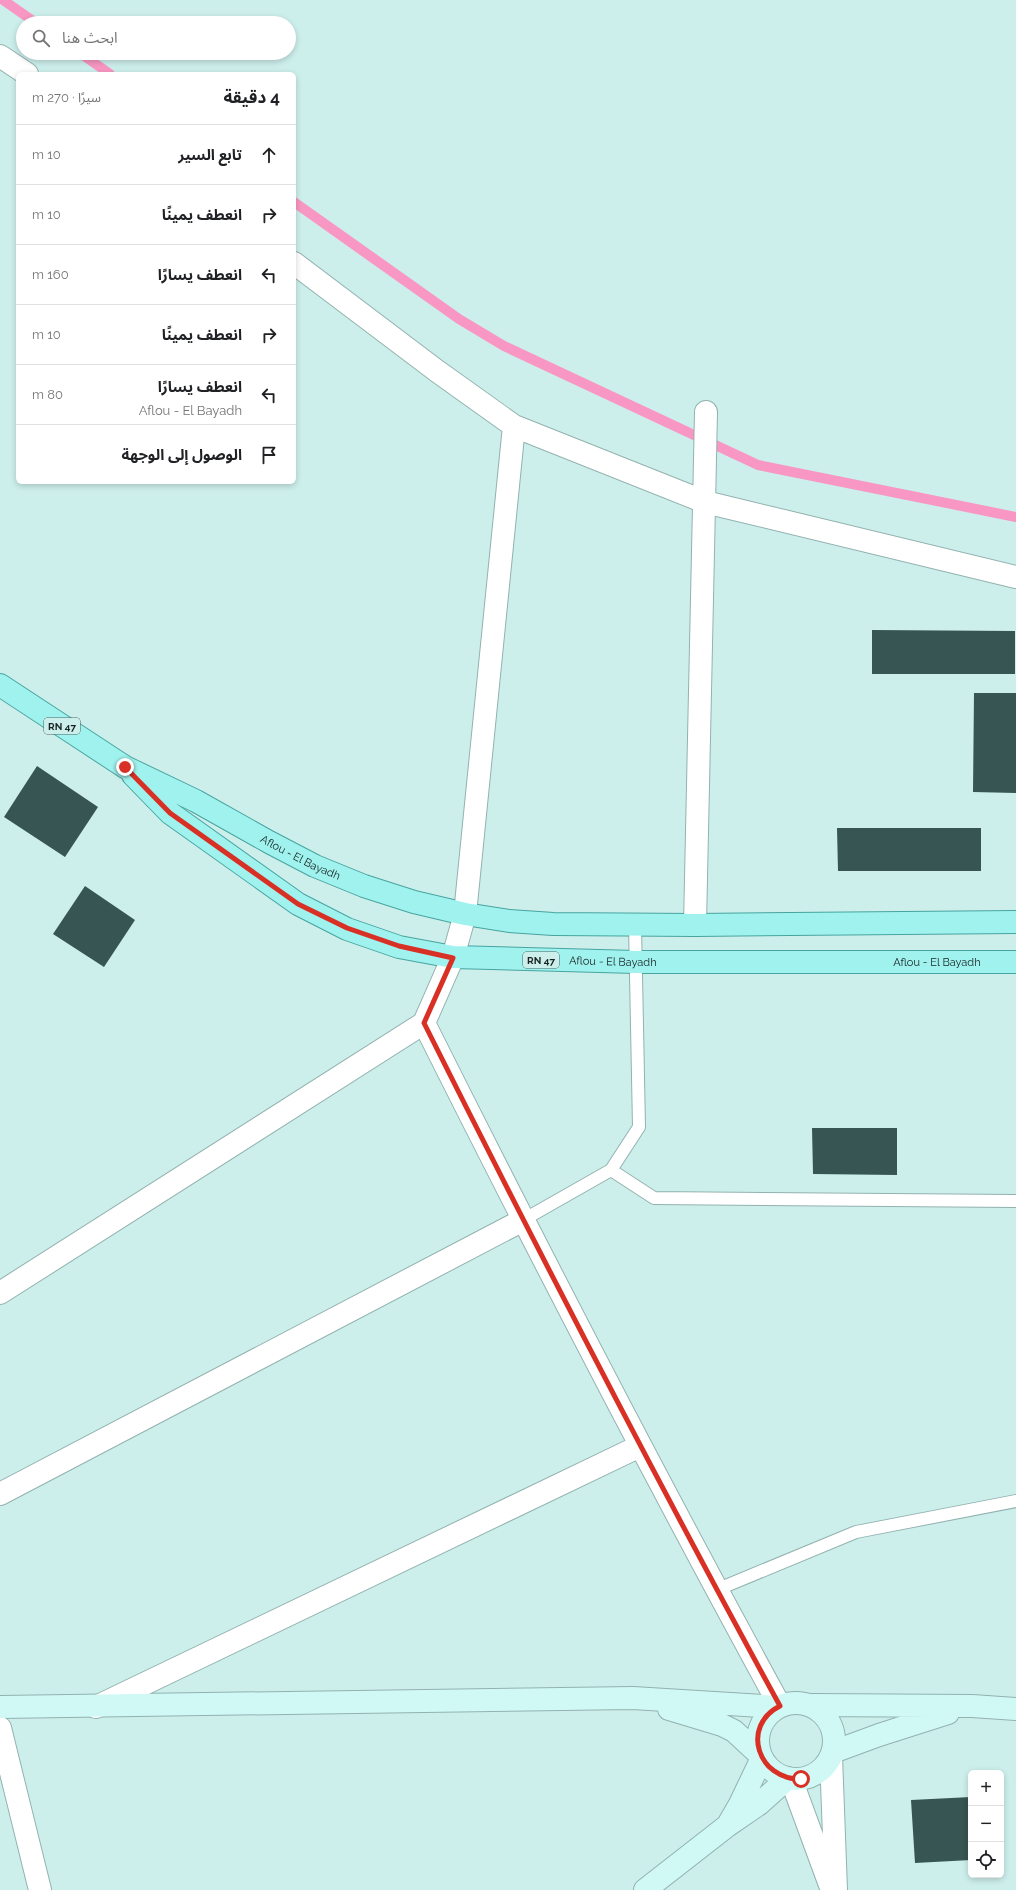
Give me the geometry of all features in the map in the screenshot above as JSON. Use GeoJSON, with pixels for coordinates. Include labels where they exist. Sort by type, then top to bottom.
{"type":"FeatureCollection","features":[{"type":"Feature","properties":{"kind":"main road","name":"Aflou - El Bayadh"},"geometry":{"type":"LineString","coordinates":[[0,685],[125,767],[196,801],[269,842],[316,866],[364,886],[414,902],[465,914],[509,921],[553,924],[695,925],[1016,922]]}},
{"type":"Feature","properties":{"kind":"main road","name":"Aflou - El Bayadh"},"geometry":{"type":"LineString","coordinates":[[125,767],[170,813],[298,904],[347,928],[392,944],[453,958],[636,962],[1016,962]]}},
{"type":"Feature","properties":{"kind":"street"},"geometry":{"type":"LineString","coordinates":[[0,56],[24,72]]}},
{"type":"Feature","properties":{"kind":"street"},"geometry":{"type":"LineString","coordinates":[[296,265],[437,371],[514,426],[705,494],[1016,576]]}},
{"type":"Feature","properties":{"kind":"street"},"geometry":{"type":"LineString","coordinates":[[695,925],[706,412]]}},
{"type":"Feature","properties":{"kind":"street"},"geometry":{"type":"LineString","coordinates":[[0,1293],[424,1023],[453,958],[465,914],[514,426]]}},
{"type":"Feature","properties":{"kind":"street"},"geometry":{"type":"LineString","coordinates":[[424,1023],[523,1220],[640,1446],[779,1706]]}},
{"type":"Feature","properties":{"kind":"street"},"geometry":{"type":"LineString","coordinates":[[0,1494],[523,1220]]}},
{"type":"Feature","properties":{"kind":"street"},"geometry":{"type":"LineString","coordinates":[[96,1707],[640,1446]]}},
{"type":"Feature","properties":{"kind":"street"},"geometry":{"type":"LineString","coordinates":[[633,1698],[722,1725],[734,1731],[761,1757],[768,1767],[777,1774],[790,1779],[801,1779],[819,1772],[832,1754],[879,1735],[972,1706]]}},
{"type":"Feature","properties":{"kind":"street"},"geometry":{"type":"LineString","coordinates":[[0,1707],[96,1707],[633,1698],[779,1706],[795,1702],[811,1705],[972,1706],[1016,1709]]}},
{"type":"Feature","properties":{"kind":"street"},"geometry":{"type":"LineString","coordinates":[[811,1705],[820,1711],[830,1724],[834,1740],[832,1754],[836,1890]]}},
{"type":"Feature","properties":{"kind":"street"},"geometry":{"type":"LineString","coordinates":[[727,1826],[740,1804],[761,1757],[758,1745],[760,1728],[769,1714],[779,1706]]}},
{"type":"Feature","properties":{"kind":"street"},"geometry":{"type":"LineString","coordinates":[[0,1728],[40,1890]]}},
{"type":"Feature","properties":{"kind":"street"},"geometry":{"type":"LineString","coordinates":[[644,1890],[790,1779]]}},
{"type":"Feature","properties":{"kind":"street"},"geometry":{"type":"LineString","coordinates":[[790,1779],[831,1890]]}},
{"type":"Feature","properties":{"kind":"lane"},"geometry":{"type":"LineString","coordinates":[[523,1220],[611,1170],[638,1127],[635,925]]}},
{"type":"Feature","properties":{"kind":"lane"},"geometry":{"type":"LineString","coordinates":[[611,1170],[654,1198],[1016,1201]]}},
{"type":"Feature","properties":{"kind":"lane"},"geometry":{"type":"LineString","coordinates":[[716,1590],[856,1532],[1016,1501]]}},
{"type":"Feature","properties":{"kind":"building"},"geometry":{"type":"Polygon","coordinates":[[[872,630],[1015,631],[1015,674],[872,674],[872,630]]]}},
{"type":"Feature","properties":{"kind":"building"},"geometry":{"type":"Polygon","coordinates":[[[974,693],[1016,693],[1016,793],[973,792],[974,693]]]}},
{"type":"Feature","properties":{"kind":"building"},"geometry":{"type":"Polygon","coordinates":[[[37,766],[98,807],[65,857],[4,817],[37,766]]]}},
{"type":"Feature","properties":{"kind":"building"},"geometry":{"type":"Polygon","coordinates":[[[837,828],[981,828],[981,871],[838,871],[837,828]]]}},
{"type":"Feature","properties":{"kind":"building"},"geometry":{"type":"Polygon","coordinates":[[[85,886],[135,920],[104,967],[53,934],[85,886]]]}},
{"type":"Feature","properties":{"kind":"building"},"geometry":{"type":"Polygon","coordinates":[[[812,1128],[897,1128],[897,1175],[813,1174],[812,1128]]]}},
{"type":"Feature","properties":{"kind":"building"},"geometry":{"type":"Polygon","coordinates":[[[968,1797],[968,1860],[915,1863],[911,1800],[968,1797]]]}},
{"type":"Feature","properties":{"kind":"waterway"},"geometry":{"type":"LineString","coordinates":[[3,0],[26,16]]}},
{"type":"Feature","properties":{"kind":"waterway"},"geometry":{"type":"LineString","coordinates":[[90,60],[107,72]]}},
{"type":"Feature","properties":{"kind":"waterway"},"geometry":{"type":"LineString","coordinates":[[296,203],[459,319],[504,346],[758,465],[1016,517]]}},
{"type":"Feature","properties":{"kind":"route"},"geometry":{"type":"LineString","coordinates":[[125,767],[170,813],[186,826],[298,904],[347,928],[399,946],[453,958],[424,1023],[523,1220],[640,1446],[716,1590],[780,1706],[769,1714],[762,1723],[758,1734],[758,1745],[761,1756],[768,1767],[777,1774],[791,1779],[801,1779]]}}]}
